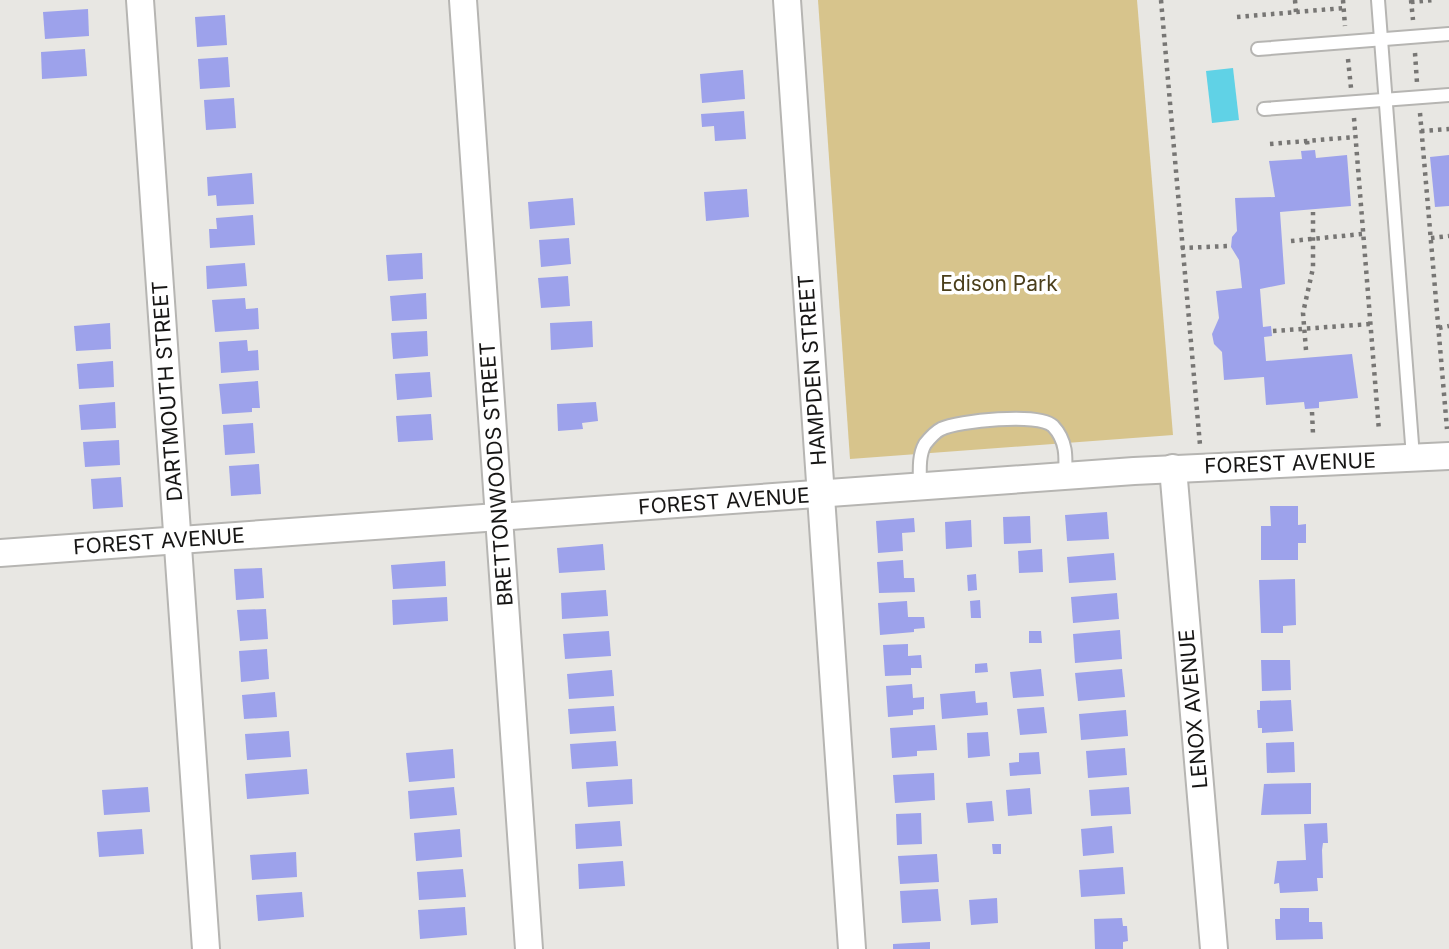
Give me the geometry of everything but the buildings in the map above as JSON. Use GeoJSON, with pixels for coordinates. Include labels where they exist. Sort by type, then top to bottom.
{"type":"FeatureCollection","features":[{"type":"Feature","properties":{"kind":"street","name":"DARTMOUTH STREET"},"geometry":{"type":"LineString","coordinates":[[140,0],[206,949]]}},
{"type":"Feature","properties":{"kind":"street","name":"BRETTONWOODS STREET"},"geometry":{"type":"LineString","coordinates":[[463,0],[529,949]]}},
{"type":"Feature","properties":{"kind":"street","name":"HAMPDEN STREET"},"geometry":{"type":"LineString","coordinates":[[786,0],[852,949]]}},
{"type":"Feature","properties":{"kind":"street","name":"FOREST AVENUE"},"geometry":{"type":"LineString","coordinates":[[0,553],[1173,468],[1449,456]]}},
{"type":"Feature","properties":{"kind":"street","name":"LENOX AVENUE"},"geometry":{"type":"LineString","coordinates":[[1173,468],[1214,949]]}},
{"type":"Feature","properties":{"kind":"lane"},"geometry":{"type":"LineString","coordinates":[[1378,0],[1413,457]]}},
{"type":"Feature","properties":{"kind":"lane"},"geometry":{"type":"LineString","coordinates":[[1258,49],[1449,34]]}},
{"type":"Feature","properties":{"kind":"lane"},"geometry":{"type":"LineString","coordinates":[[1264,109],[1449,95]]}},
{"type":"Feature","properties":{"kind":"lane"},"geometry":{"type":"LineString","coordinates":[[920,487],[923,448],[931,437],[942,429],[1003,419],[1038,420],[1052,425],[1066,447],[1065,476]]}},
{"type":"Feature","properties":{"kind":"path"},"geometry":{"type":"LineString","coordinates":[[1161,0],[1200,452]]}},
{"type":"Feature","properties":{"kind":"path"},"geometry":{"type":"LineString","coordinates":[[1296,0],[1296,12]]}},
{"type":"Feature","properties":{"kind":"path"},"geometry":{"type":"LineString","coordinates":[[1343,0],[1346,32]]}},
{"type":"Feature","properties":{"kind":"path"},"geometry":{"type":"LineString","coordinates":[[1413,26],[1411,1],[1435,0]]}},
{"type":"Feature","properties":{"kind":"path"},"geometry":{"type":"LineString","coordinates":[[1237,17],[1344,8]]}},
{"type":"Feature","properties":{"kind":"path"},"geometry":{"type":"LineString","coordinates":[[1415,46],[1418,88]]}},
{"type":"Feature","properties":{"kind":"path"},"geometry":{"type":"LineString","coordinates":[[1348,53],[1351,93]]}},
{"type":"Feature","properties":{"kind":"path"},"geometry":{"type":"LineString","coordinates":[[1419,108],[1447,429]]}},
{"type":"Feature","properties":{"kind":"path"},"geometry":{"type":"LineString","coordinates":[[1353,113],[1379,431]]}},
{"type":"Feature","properties":{"kind":"path"},"geometry":{"type":"LineString","coordinates":[[1421,131],[1449,129]]}},
{"type":"Feature","properties":{"kind":"path"},"geometry":{"type":"LineString","coordinates":[[1270,144],[1355,137]]}},
{"type":"Feature","properties":{"kind":"path"},"geometry":{"type":"LineString","coordinates":[[1307,141],[1308,149]]}},
{"type":"Feature","properties":{"kind":"path"},"geometry":{"type":"LineString","coordinates":[[1306,350],[1303,313],[1314,268],[1313,212]]}},
{"type":"Feature","properties":{"kind":"path"},"geometry":{"type":"LineString","coordinates":[[1291,241],[1362,234]]}},
{"type":"Feature","properties":{"kind":"path"},"geometry":{"type":"LineString","coordinates":[[1431,238],[1449,236]]}},
{"type":"Feature","properties":{"kind":"path"},"geometry":{"type":"LineString","coordinates":[[1181,248],[1228,246]]}},
{"type":"Feature","properties":{"kind":"path"},"geometry":{"type":"LineString","coordinates":[[1273,331],[1370,324]]}},
{"type":"Feature","properties":{"kind":"path"},"geometry":{"type":"LineString","coordinates":[[1439,328],[1449,327]]}},
{"type":"Feature","properties":{"kind":"path"},"geometry":{"type":"LineString","coordinates":[[1311,412],[1313,434]]}},
{"type":"Feature","properties":{"kind":"green space","name":"Edison Park"},"geometry":{"type":"Polygon","coordinates":[[[818,0],[1137,0],[1173,435],[850,459],[818,0]]]}},
{"type":"Feature","properties":{"kind":"water"},"geometry":{"type":"Polygon","coordinates":[[[1233,68],[1239,120],[1212,123],[1206,71],[1233,68]]]}}]}
